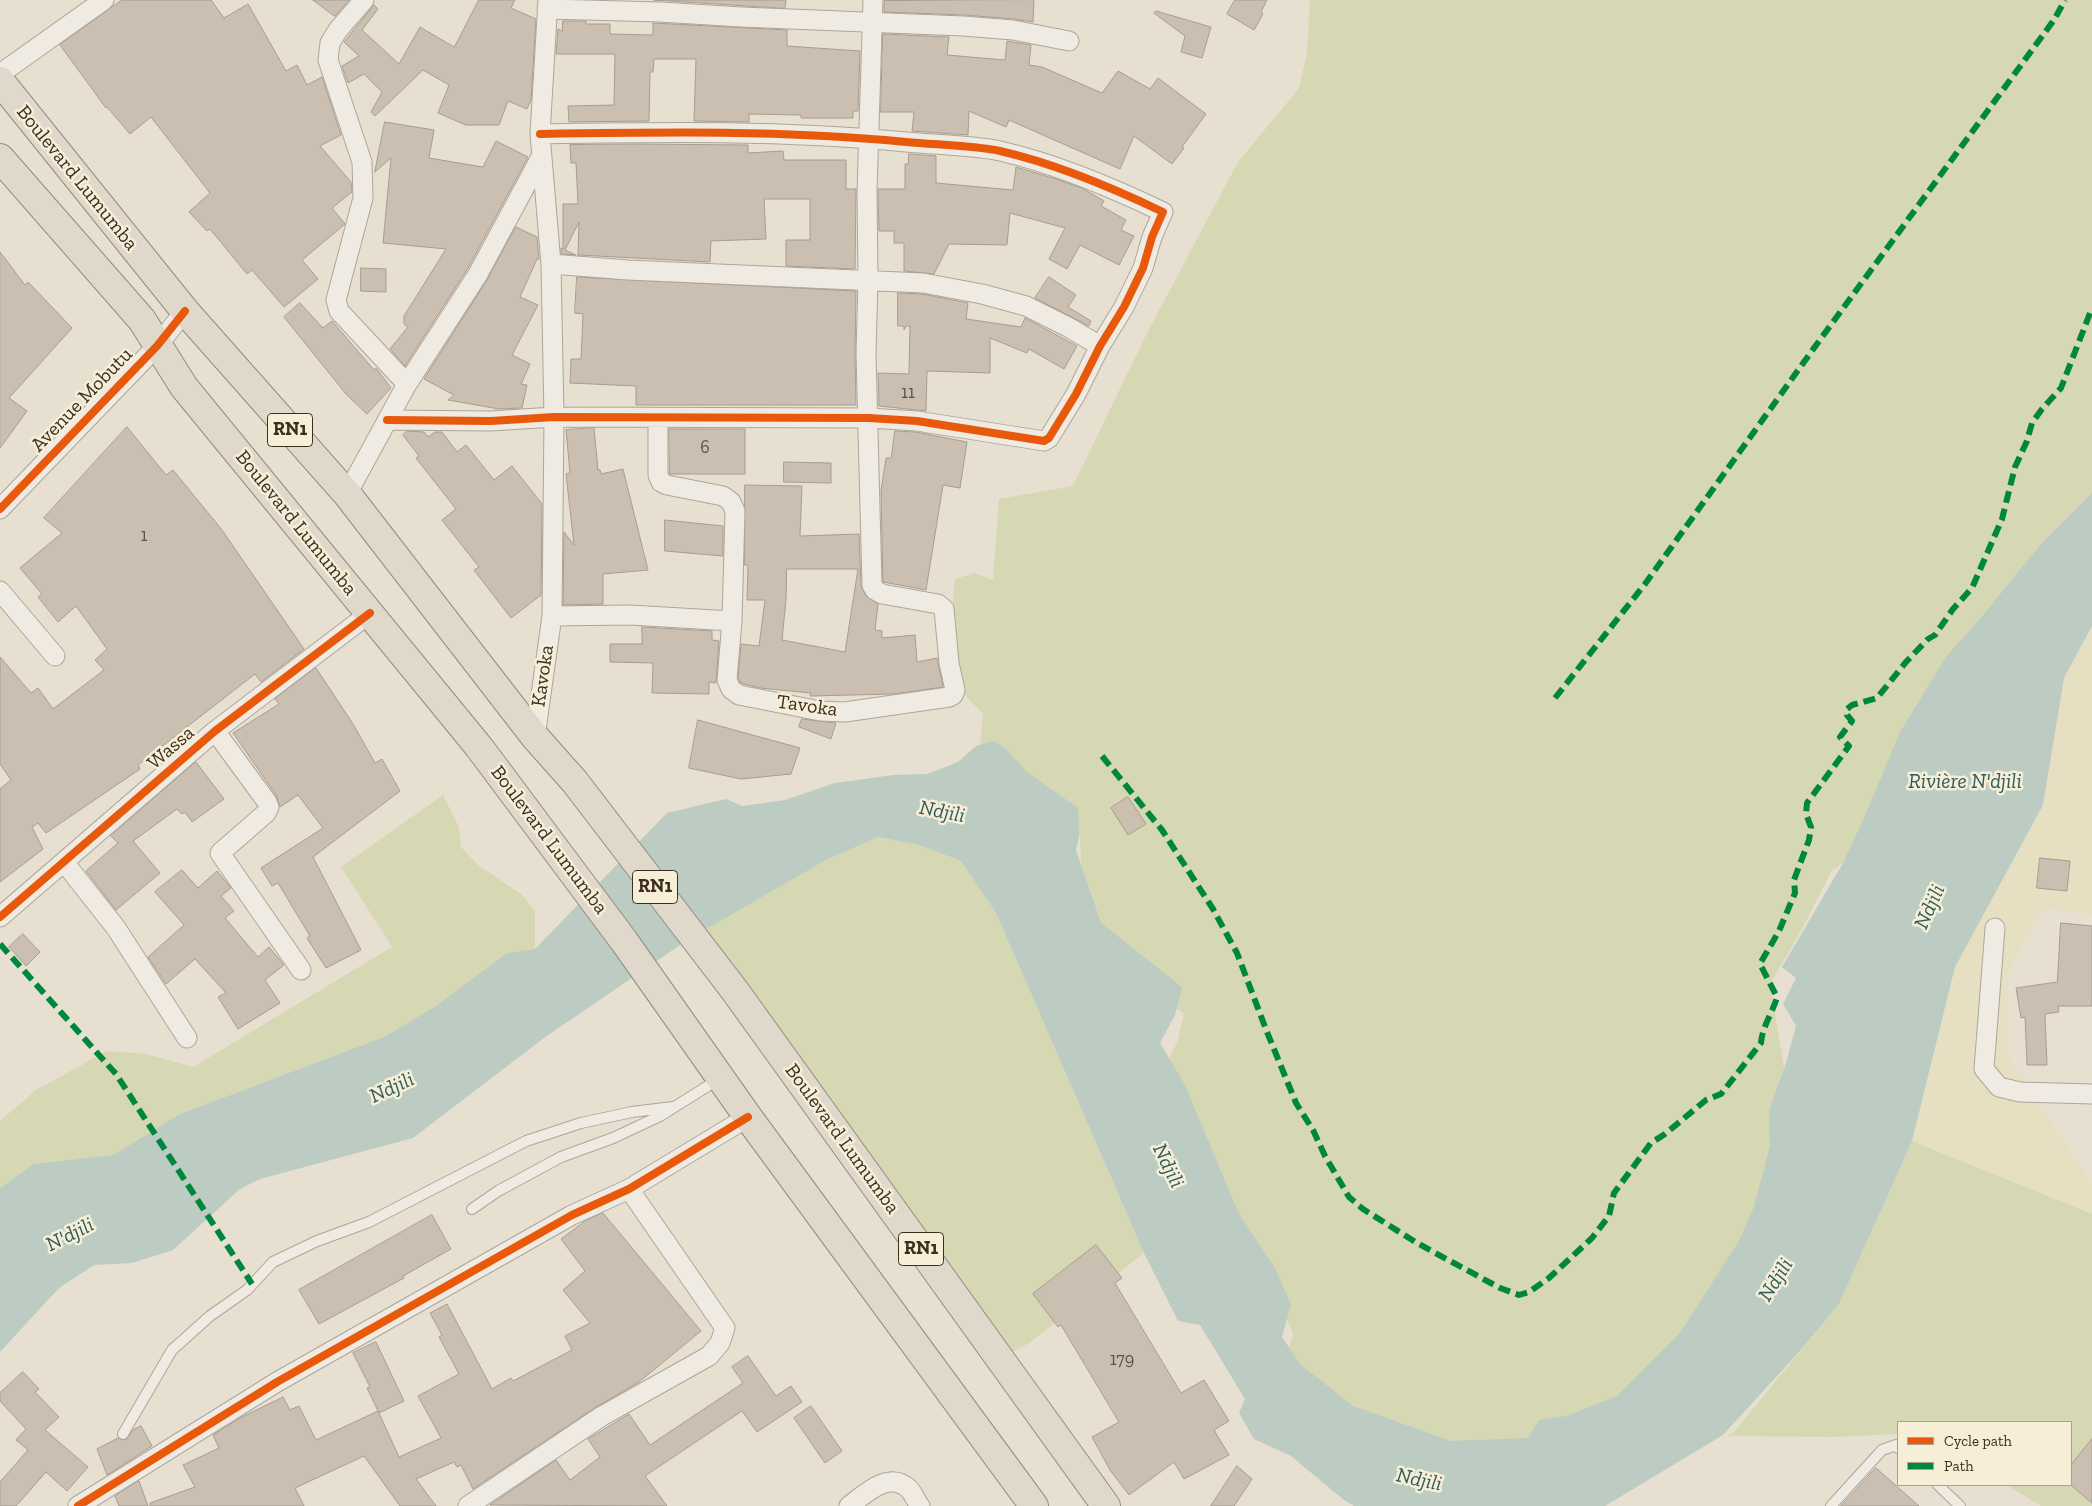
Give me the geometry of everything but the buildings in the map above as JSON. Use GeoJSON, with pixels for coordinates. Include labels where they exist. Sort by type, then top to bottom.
{"type":"FeatureCollection","features":[{"type":"Feature","properties":{"kind":"highway","name":"Boulevard Lumumba"},"geometry":{"type":"LineString","coordinates":[[0,81],[185,311],[347,494],[534,737],[575,782],[735,991],[1106,1506]]}},
{"type":"Feature","properties":{"kind":"highway","name":"Boulevard Lumumba"},"geometry":{"type":"LineString","coordinates":[[0,158],[142,320],[184,387],[479,748],[624,941],[720,1078]]}},
{"type":"Feature","properties":{"kind":"highway","name":"RN1"},"geometry":{"type":"LineString","coordinates":[[720,1078],[1034,1506]]}},
{"type":"Feature","properties":{"kind":"street"},"geometry":{"type":"LineString","coordinates":[[0,74],[104,0]]}},
{"type":"Feature","properties":{"kind":"street"},"geometry":{"type":"LineString","coordinates":[[364,0],[338,30],[330,43],[328,60],[362,162],[363,198],[336,300],[339,311],[407,384]]}},
{"type":"Feature","properties":{"kind":"street"},"geometry":{"type":"LineString","coordinates":[[869,418],[866,354],[868,280],[867,192],[873,0]]}},
{"type":"Feature","properties":{"kind":"street"},"geometry":{"type":"LineString","coordinates":[[547,4],[660,12],[1013,30],[1069,41]]}},
{"type":"Feature","properties":{"kind":"street","name":"Kavoka"},"geometry":{"type":"LineString","coordinates":[[534,737],[552,616],[554,417],[551,264],[540,134],[547,4]]}},
{"type":"Feature","properties":{"kind":"street"},"geometry":{"type":"LineString","coordinates":[[387,420],[490,421],[554,417],[869,418],[917,421],[1044,441],[1049,438],[1076,394],[1100,346],[1124,307],[1143,268],[1152,237],[1163,212],[1104,184],[1040,162],[999,151],[869,138],[714,132],[540,134]]}},
{"type":"Feature","properties":{"kind":"street"},"geometry":{"type":"LineString","coordinates":[[347,494],[407,384],[478,274],[541,157]]}},
{"type":"Feature","properties":{"kind":"street"},"geometry":{"type":"LineString","coordinates":[[551,264],[628,270],[923,283],[982,294],[1026,306],[1100,346]]}},
{"type":"Feature","properties":{"kind":"street","name":"Avenue Mobutu"},"geometry":{"type":"LineString","coordinates":[[0,509],[157,346],[185,311]]}},
{"type":"Feature","properties":{"kind":"street","name":"Tavoka"},"geometry":{"type":"LineString","coordinates":[[658,418],[658,475],[661,482],[667,485],[723,496],[731,502],[735,511],[732,621],[727,680],[731,689],[739,695],[820,711],[845,712],[949,697],[953,695],[955,690],[949,663],[944,609],[938,604],[882,594],[875,590],[872,585],[869,418]]}},
{"type":"Feature","properties":{"kind":"street"},"geometry":{"type":"LineString","coordinates":[[0,591],[55,656]]}},
{"type":"Feature","properties":{"kind":"street","name":"Wassa"},"geometry":{"type":"LineString","coordinates":[[0,917],[215,732],[370,613]]}},
{"type":"Feature","properties":{"kind":"street"},"geometry":{"type":"LineString","coordinates":[[552,616],[630,616],[732,621]]}},
{"type":"Feature","properties":{"kind":"street"},"geometry":{"type":"LineString","coordinates":[[215,732],[267,802],[269,808],[266,813],[220,853],[301,970]]}},
{"type":"Feature","properties":{"kind":"street"},"geometry":{"type":"LineString","coordinates":[[64,862],[116,928],[187,1038]]}},
{"type":"Feature","properties":{"kind":"street"},"geometry":{"type":"LineString","coordinates":[[1995,928],[1984,1070],[1999,1087],[2006,1089],[2020,1092],[2092,1094]]}},
{"type":"Feature","properties":{"kind":"street"},"geometry":{"type":"LineString","coordinates":[[78,1506],[162,1452],[303,1367],[572,1214],[629,1189],[748,1117]]}},
{"type":"Feature","properties":{"kind":"street"},"geometry":{"type":"LineString","coordinates":[[468,1506],[602,1416],[709,1356],[720,1343],[725,1328],[629,1189]]}},
{"type":"Feature","properties":{"kind":"street"},"geometry":{"type":"LineString","coordinates":[[849,1506],[879,1483],[896,1482],[908,1488],[920,1506]]}},
{"type":"Feature","properties":{"kind":"lane"},"geometry":{"type":"LineString","coordinates":[[472,1209],[498,1191],[561,1157],[613,1138],[673,1107],[720,1078]]}},
{"type":"Feature","properties":{"kind":"lane"},"geometry":{"type":"LineString","coordinates":[[123,1434],[172,1350],[210,1316],[246,1290],[273,1262],[317,1241],[369,1222],[526,1141],[581,1122],[632,1112],[673,1107]]}},
{"type":"Feature","properties":{"kind":"lane"},"geometry":{"type":"LineString","coordinates":[[1831,1506],[1882,1450],[1896,1445],[1897,1446]]}},
{"type":"Feature","properties":{"kind":"lane"},"geometry":{"type":"LineString","coordinates":[[1939,1486],[1960,1506]]}},
{"type":"Feature","properties":{"kind":"shaded area"},"geometry":{"type":"Polygon","coordinates":[[[2092,626],[2092,916],[2044,907],[2008,972],[2007,1029],[2011,1060],[2092,1183],[2092,1214],[1912,1141],[1955,967],[2043,805],[2064,678],[2092,626]]]}},
{"type":"Feature","properties":{"kind":"green space"},"geometry":{"type":"Polygon","coordinates":[[[1310,0],[2092,0],[2092,523],[1868,843],[1831,872],[1802,929],[1770,984],[1788,1090],[1773,1173],[1756,1235],[1619,1424],[1454,1468],[1284,1365],[1293,1333],[1277,1296],[1162,1070],[1177,1043],[1184,1014],[1103,951],[1081,866],[1080,836],[1030,799],[978,774],[983,714],[964,694],[951,624],[955,579],[974,573],[993,580],[999,499],[1073,486],[1147,333],[1238,162],[1299,88],[1307,53],[1310,0]]]}},
{"type":"Feature","properties":{"kind":"green space"},"geometry":{"type":"Polygon","coordinates":[[[443,795],[459,827],[461,847],[478,865],[521,894],[535,911],[535,949],[507,953],[436,1006],[384,1037],[180,1114],[113,1155],[33,1164],[0,1188],[0,1121],[36,1090],[107,1051],[147,1054],[193,1067],[392,947],[341,867],[443,795]]]}},
{"type":"Feature","properties":{"kind":"green space"},"geometry":{"type":"Polygon","coordinates":[[[878,837],[919,845],[961,861],[996,913],[1144,1253],[1029,1343],[1009,1354],[686,941],[826,860],[878,837]]]}},
{"type":"Feature","properties":{"kind":"green space"},"geometry":{"type":"Polygon","coordinates":[[[1912,1141],[2092,1214],[2092,1506],[2041,1506],[2009,1486],[2072,1486],[2072,1421],[1897,1421],[1897,1434],[1833,1437],[1727,1436],[1734,1432],[1839,1304],[1912,1141]]]}},
{"type":"Feature","properties":{"kind":"water","name":"Rivière N'djili"},"geometry":{"type":"Polygon","coordinates":[[[2092,493],[2092,626],[2064,678],[2043,805],[1955,967],[1912,1141],[1839,1304],[1799,1352],[1723,1435],[1605,1506],[1354,1506],[1344,1500],[1291,1456],[1254,1439],[1239,1413],[1245,1399],[1200,1325],[1178,1321],[1144,1253],[996,913],[961,861],[919,845],[878,837],[826,860],[686,941],[544,1038],[413,1138],[260,1179],[240,1189],[173,1250],[132,1263],[94,1265],[59,1288],[0,1352],[0,1188],[33,1164],[113,1155],[180,1114],[384,1037],[436,1006],[507,953],[535,949],[667,813],[726,799],[742,806],[785,800],[835,783],[893,775],[927,774],[958,762],[976,746],[993,741],[1004,747],[1027,772],[1078,808],[1079,838],[1076,850],[1101,923],[1182,987],[1175,1015],[1160,1043],[1185,1085],[1238,1212],[1275,1268],[1291,1305],[1282,1337],[1301,1365],[1353,1406],[1451,1441],[1528,1438],[1539,1420],[1567,1416],[1617,1396],[1680,1333],[1739,1241],[1754,1207],[1770,1146],[1769,1111],[1786,1063],[1796,1026],[1783,1004],[1796,978],[1782,967],[1843,863],[1900,732],[1946,657],[2041,544],[2092,493]]]}},
{"type":"Feature","properties":{"kind":"marked path"},"geometry":{"type":"LineString","coordinates":[[1555,698],[1645,584],[1814,348],[2054,20],[2065,0]]}},
{"type":"Feature","properties":{"kind":"marked path"},"geometry":{"type":"LineString","coordinates":[[1102,756],[1162,830],[1213,909],[1237,953],[1296,1103],[1313,1130],[1325,1156],[1349,1197],[1363,1209],[1417,1243],[1500,1288],[1519,1295],[1529,1292],[1549,1278],[1592,1238],[1609,1216],[1614,1193],[1651,1143],[1665,1134],[1706,1100],[1721,1094],[1761,1043],[1763,1031],[1777,997],[1761,966],[1761,962],[1779,931],[1795,893],[1794,880],[1809,840],[1811,827],[1806,814],[1807,803],[1849,746],[1840,737],[1852,721],[1847,715],[1847,709],[1852,705],[1877,698],[1906,662],[1928,639],[1935,635],[1953,609],[1972,588],[2002,519],[2015,467],[2027,441],[2032,423],[2061,388],[2092,308]]}},
{"type":"Feature","properties":{"kind":"marked path"},"geometry":{"type":"LineString","coordinates":[[0,944],[116,1074],[252,1284]]}},
{"type":"Feature","properties":{"kind":"cycle path"},"geometry":{"type":"LineString","coordinates":[[387,420],[491,421],[554,417],[869,418],[917,421],[1044,441],[1049,438],[1076,394],[1100,346],[1124,307],[1143,268],[1152,237],[1163,212],[1063,169],[1021,156],[977,147],[814,135],[677,132],[540,134]]}},
{"type":"Feature","properties":{"kind":"cycle path"},"geometry":{"type":"LineString","coordinates":[[0,509],[157,346],[185,311]]}},
{"type":"Feature","properties":{"kind":"cycle path"},"geometry":{"type":"LineString","coordinates":[[0,917],[215,731],[370,613]]}},
{"type":"Feature","properties":{"kind":"cycle path"},"geometry":{"type":"LineString","coordinates":[[78,1506],[277,1382],[572,1215],[629,1189],[748,1117]]}},
{"type":"Feature","properties":{"kind":"water label","name":"Ndjili"},"geometry":{"type":"Point","coordinates":[942,812]}},
{"type":"Feature","properties":{"kind":"water label","name":"Ndjili"},"geometry":{"type":"Point","coordinates":[1930,907]}},
{"type":"Feature","properties":{"kind":"water label","name":"Ndjili"},"geometry":{"type":"Point","coordinates":[392,1088]}},
{"type":"Feature","properties":{"kind":"water label","name":"Ndjili"},"geometry":{"type":"Point","coordinates":[1168,1166]}},
{"type":"Feature","properties":{"kind":"water label","name":"N'djili"},"geometry":{"type":"Point","coordinates":[70,1235]}},
{"type":"Feature","properties":{"kind":"water label","name":"Ndjili"},"geometry":{"type":"Point","coordinates":[1776,1280]}},
{"type":"Feature","properties":{"kind":"water label","name":"Ndjili"},"geometry":{"type":"Point","coordinates":[1419,1480]}}]}
